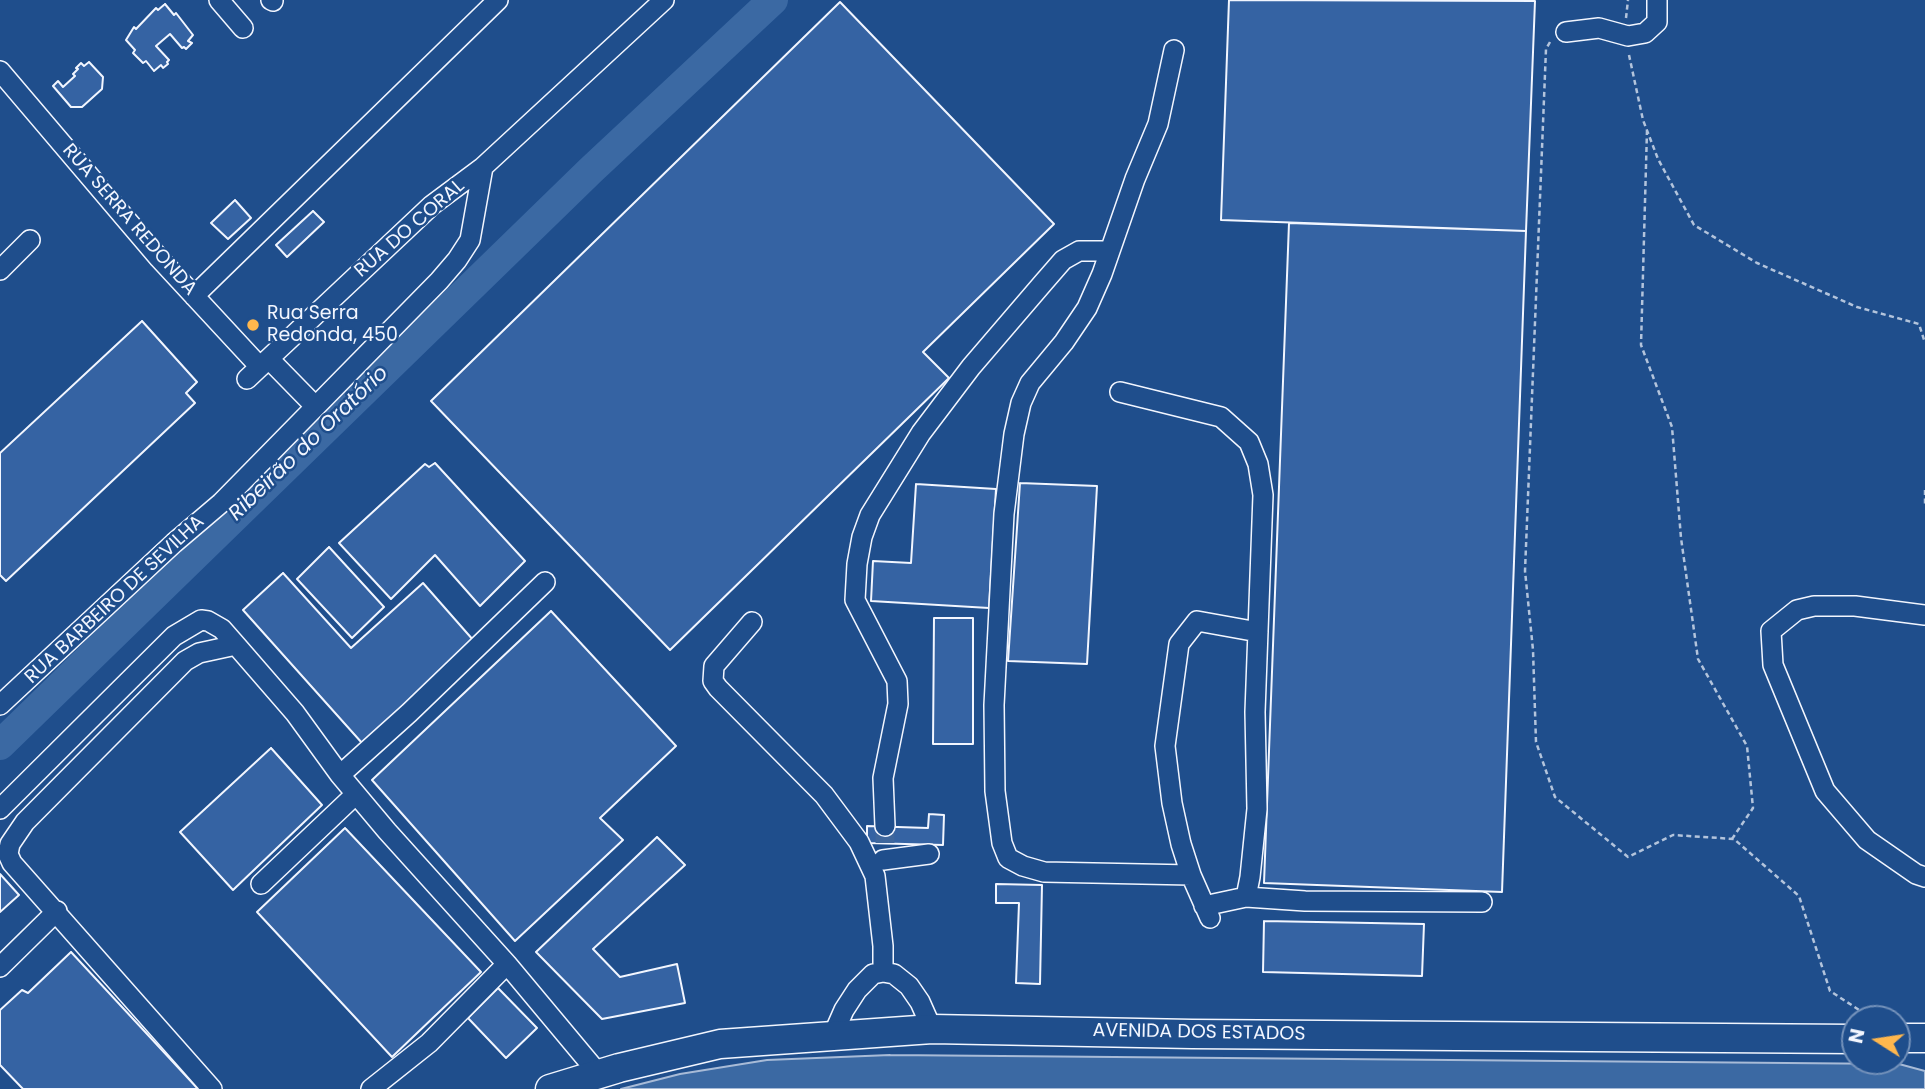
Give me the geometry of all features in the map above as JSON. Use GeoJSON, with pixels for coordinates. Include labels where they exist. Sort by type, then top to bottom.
{"type":"FeatureCollection","features":[{"type":"Feature","properties":{"kind":"highway","name":"AVENIDA DOS ESTADOS"},"geometry":{"type":"LineString","coordinates":[[551,1089],[598,1073],[720,1044],[932,1029],[1192,1034],[1841,1039]]}},
{"type":"Feature","properties":{"kind":"street"},"geometry":{"type":"LineString","coordinates":[[219,0],[243,28]]}},
{"type":"Feature","properties":{"kind":"street"},"geometry":{"type":"LineString","coordinates":[[194,296],[498,0]]}},
{"type":"Feature","properties":{"kind":"street"},"geometry":{"type":"LineString","coordinates":[[483,167],[664,0]]}},
{"type":"Feature","properties":{"kind":"street"},"geometry":{"type":"LineString","coordinates":[[1566,32],[1599,28],[1624,35],[1645,33],[1657,22],[1657,0]]}},
{"type":"Feature","properties":{"kind":"street"},"geometry":{"type":"LineString","coordinates":[[1174,50],[1158,124],[1135,179],[1102,274],[1087,308],[1064,342],[1030,383],[1021,403],[1004,514],[994,705],[995,790],[1002,843],[1009,858],[1023,866],[1044,872],[1191,875]]}},
{"type":"Feature","properties":{"kind":"street","name":"RUA SERRA REDONDA"},"geometry":{"type":"LineString","coordinates":[[0,71],[259,368],[314,405]]}},
{"type":"Feature","properties":{"kind":"street","name":"RUA DO CORAL"},"geometry":{"type":"LineString","coordinates":[[259,368],[432,205],[483,167]]}},
{"type":"Feature","properties":{"kind":"street","name":"RUA BARBEIRO DE SEVILHA"},"geometry":{"type":"LineString","coordinates":[[0,705],[174,543],[221,503],[314,405],[425,296],[467,245],[472,232],[483,167]]}},
{"type":"Feature","properties":{"kind":"street"},"geometry":{"type":"LineString","coordinates":[[0,270],[30,240]]}},
{"type":"Feature","properties":{"kind":"street"},"geometry":{"type":"LineString","coordinates":[[883,972],[883,778],[898,704],[897,681],[855,600],[862,537],[870,515],[921,433],[971,367],[1043,283],[1063,260],[1079,251],[1109,251]]}},
{"type":"Feature","properties":{"kind":"street"},"geometry":{"type":"LineString","coordinates":[[1120,392],[1221,417],[1250,442],[1258,464],[1264,495],[1255,712],[1257,809],[1246,897]]}},
{"type":"Feature","properties":{"kind":"street"},"geometry":{"type":"LineString","coordinates":[[340,775],[409,713],[545,582]]}},
{"type":"Feature","properties":{"kind":"street"},"geometry":{"type":"LineString","coordinates":[[1925,615],[1854,606],[1814,606],[1797,610],[1771,631],[1773,665],[1825,791],[1867,840],[1916,874],[1925,877]]}},
{"type":"Feature","properties":{"kind":"street"},"geometry":{"type":"LineString","coordinates":[[0,809],[174,636],[194,623],[208,621],[222,629],[295,713],[340,775],[507,964],[598,1073]]}},
{"type":"Feature","properties":{"kind":"street"},"geometry":{"type":"LineString","coordinates":[[1258,632],[1196,621],[1179,644],[1165,746],[1172,803],[1181,844],[1207,912],[1246,897],[1305,901],[1482,902]]}},
{"type":"Feature","properties":{"kind":"street"},"geometry":{"type":"LineString","coordinates":[[752,622],[714,666],[713,681],[824,795],[859,842],[882,851],[929,854]]}},
{"type":"Feature","properties":{"kind":"street"},"geometry":{"type":"LineString","coordinates":[[212,1089],[12,863],[8,855],[10,844],[25,822],[185,661],[199,653],[236,645]]}},
{"type":"Feature","properties":{"kind":"street"},"geometry":{"type":"LineString","coordinates":[[261,884],[356,794]]}},
{"type":"Feature","properties":{"kind":"street"},"geometry":{"type":"LineString","coordinates":[[0,967],[57,911]]}},
{"type":"Feature","properties":{"kind":"street"},"geometry":{"type":"LineString","coordinates":[[371,1089],[429,1043],[507,964]]}},
{"type":"Feature","properties":{"kind":"street"},"geometry":{"type":"LineString","coordinates":[[833,1035],[857,990],[873,974],[883,972],[894,974],[909,986],[920,1002],[932,1029]]}},
{"type":"Feature","properties":{"kind":"path"},"geometry":{"type":"LineString","coordinates":[[1566,32],[1555,36],[1546,49],[1525,571],[1533,650],[1536,741],[1555,797],[1628,857],[1673,835],[1732,839],[1799,896],[1830,991],[1852,1005]]}},
{"type":"Feature","properties":{"kind":"path"},"geometry":{"type":"LineString","coordinates":[[1624,35],[1647,130],[1658,159],[1694,225],[1757,263],[1857,307],[1919,324],[1925,343]]}},
{"type":"Feature","properties":{"kind":"path"},"geometry":{"type":"LineString","coordinates":[[1647,130],[1641,345],[1672,427],[1681,538],[1698,659],[1747,746],[1753,808],[1732,839]]}},
{"type":"Feature","properties":{"kind":"path"},"geometry":{"type":"LineString","coordinates":[[1925,490],[1925,504]]}},
{"type":"Feature","properties":{"kind":"water"},"geometry":{"type":"Polygon","coordinates":[[[890,1055],[1841,1063],[1841,1075],[1911,1075],[1911,1067],[1925,1071],[1925,1089],[621,1089],[680,1074],[767,1060],[890,1055]]]}},
{"type":"Feature","properties":{"kind":"building"},"geometry":{"type":"Polygon","coordinates":[[[1229,0],[1535,1],[1526,231],[1221,220],[1229,0]]]}},
{"type":"Feature","properties":{"kind":"building"},"geometry":{"type":"Polygon","coordinates":[[[840,2],[1054,224],[923,352],[949,378],[670,650],[431,401],[840,2]]]}},
{"type":"Feature","properties":{"kind":"building"},"geometry":{"type":"Polygon","coordinates":[[[165,4],[174,15],[176,13],[193,35],[188,41],[192,43],[186,49],[182,48],[170,34],[156,46],[169,60],[168,64],[163,68],[161,65],[154,71],[146,61],[143,63],[133,53],[135,50],[126,40],[134,27],[136,29],[156,8],[158,10],[165,4]]]}},
{"type":"Feature","properties":{"kind":"building"},"geometry":{"type":"Polygon","coordinates":[[[89,62],[103,77],[102,89],[82,107],[71,107],[53,86],[58,81],[63,87],[75,76],[73,74],[81,63],[84,66],[89,62]]]}},
{"type":"Feature","properties":{"kind":"building"},"geometry":{"type":"Polygon","coordinates":[[[235,200],[251,218],[228,239],[211,223],[235,200]]]}},
{"type":"Feature","properties":{"kind":"building"},"geometry":{"type":"Polygon","coordinates":[[[313,211],[324,222],[287,257],[276,245],[313,211]]]}},
{"type":"Feature","properties":{"kind":"building"},"geometry":{"type":"Polygon","coordinates":[[[1289,223],[1526,231],[1502,892],[1264,883],[1289,223]]]}},
{"type":"Feature","properties":{"kind":"building"},"geometry":{"type":"Polygon","coordinates":[[[142,321],[197,382],[186,393],[195,403],[6,581],[0,575],[0,453],[142,321]]]}},
{"type":"Feature","properties":{"kind":"building"},"geometry":{"type":"Polygon","coordinates":[[[435,463],[525,561],[480,606],[435,555],[391,599],[339,543],[425,464],[429,467],[435,463]]]}},
{"type":"Feature","properties":{"kind":"building"},"geometry":{"type":"Polygon","coordinates":[[[1020,483],[1097,486],[1087,664],[1008,661],[1020,483]]]}},
{"type":"Feature","properties":{"kind":"building"},"geometry":{"type":"Polygon","coordinates":[[[916,484],[996,489],[989,608],[871,601],[873,561],[911,563],[916,484]]]}},
{"type":"Feature","properties":{"kind":"building"},"geometry":{"type":"Polygon","coordinates":[[[329,547],[384,607],[352,638],[297,579],[329,547]]]}},
{"type":"Feature","properties":{"kind":"building"},"geometry":{"type":"Polygon","coordinates":[[[283,573],[351,648],[423,583],[474,641],[362,743],[243,610],[283,573]]]}},
{"type":"Feature","properties":{"kind":"building"},"geometry":{"type":"Polygon","coordinates":[[[551,611],[676,746],[600,818],[623,840],[515,941],[372,780],[551,611]]]}},
{"type":"Feature","properties":{"kind":"building"},"geometry":{"type":"Polygon","coordinates":[[[934,618],[973,618],[973,744],[933,744],[934,618]]]}},
{"type":"Feature","properties":{"kind":"building"},"geometry":{"type":"Polygon","coordinates":[[[271,748],[322,805],[233,890],[180,832],[271,748]]]}},
{"type":"Feature","properties":{"kind":"building"},"geometry":{"type":"Polygon","coordinates":[[[929,814],[944,815],[943,845],[867,843],[867,826],[928,828],[929,814]]]}},
{"type":"Feature","properties":{"kind":"building"},"geometry":{"type":"Polygon","coordinates":[[[345,828],[481,972],[392,1057],[257,912],[345,828]]]}},
{"type":"Feature","properties":{"kind":"building"},"geometry":{"type":"Polygon","coordinates":[[[657,837],[685,865],[593,949],[620,977],[677,964],[685,1003],[602,1019],[536,952],[657,837]]]}},
{"type":"Feature","properties":{"kind":"building"},"geometry":{"type":"Polygon","coordinates":[[[0,874],[19,895],[0,912],[0,874]]]}},
{"type":"Feature","properties":{"kind":"building"},"geometry":{"type":"Polygon","coordinates":[[[996,884],[1042,885],[1040,984],[1016,983],[1019,903],[996,903],[996,884]]]}},
{"type":"Feature","properties":{"kind":"building"},"geometry":{"type":"Polygon","coordinates":[[[1264,921],[1424,924],[1422,976],[1263,972],[1264,921]]]}},
{"type":"Feature","properties":{"kind":"building"},"geometry":{"type":"Polygon","coordinates":[[[71,952],[198,1089],[23,1089],[0,1065],[0,1010],[22,990],[28,993],[71,952]]]}},
{"type":"Feature","properties":{"kind":"building"},"geometry":{"type":"Polygon","coordinates":[[[498,988],[537,1028],[506,1058],[468,1018],[498,988]]]}},
{"type":"Feature","properties":{"kind":"waterway","name":"Ribeirão do Oratório"},"geometry":{"type":"LineString","coordinates":[[0,745],[591,170],[773,0]]}},
{"type":"Feature","properties":{"kind":"tunnel"},"geometry":{"type":"LineString","coordinates":[[885,826],[885,843]]}},
{"type":"Feature","properties":{"kind":"place","name":"Rua Serra Redonda, 450"},"geometry":{"type":"Point","coordinates":[253,325]}}]}
